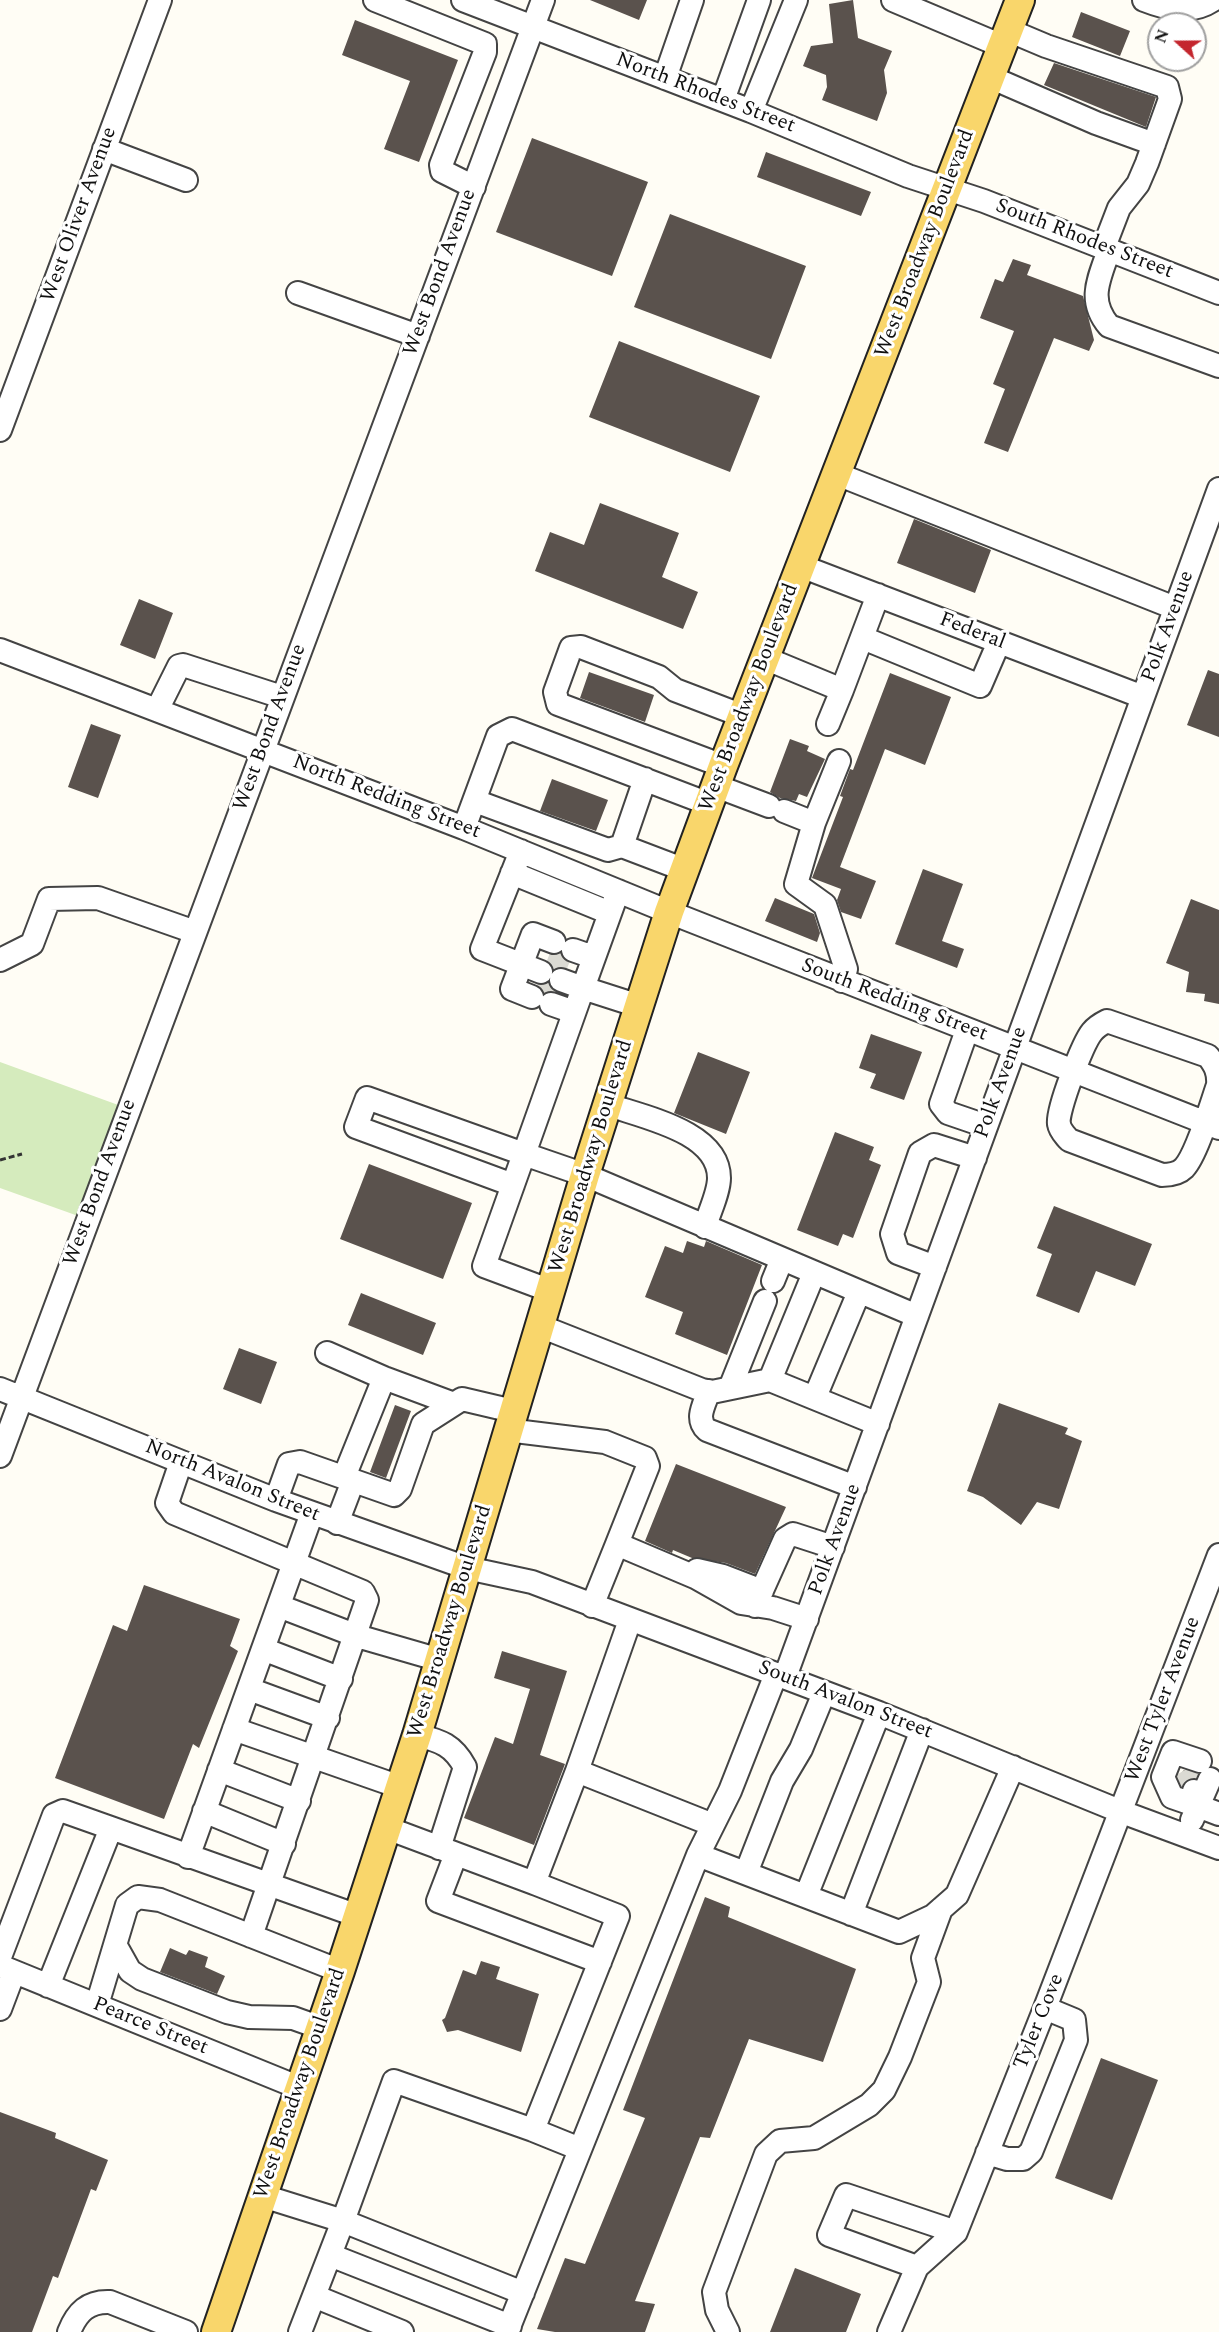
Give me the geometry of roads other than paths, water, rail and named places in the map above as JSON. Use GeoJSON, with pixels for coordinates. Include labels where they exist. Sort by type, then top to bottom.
{"type":"FeatureCollection","features":[{"type":"Feature","properties":{"kind":"main road","name":"West Broadway Boulevard"},"geometry":{"type":"LineString","coordinates":[[216,2332],[321,2028],[417,1736],[606,1104],[669,912],[1020,0]]}},
{"type":"Feature","properties":{"kind":"street","name":"West Oliver Avenue"},"geometry":{"type":"LineString","coordinates":[[0,430],[160,0]]}},
{"type":"Feature","properties":{"kind":"street"},"geometry":{"type":"LineString","coordinates":[[375,0],[476,38],[485,44],[485,52],[441,165],[442,171],[448,176],[474,187]]}},
{"type":"Feature","properties":{"kind":"street","name":"North Rhodes Street"},"geometry":{"type":"LineString","coordinates":[[463,0],[948,189]]}},
{"type":"Feature","properties":{"kind":"street","name":"West Bond Avenue"},"geometry":{"type":"LineString","coordinates":[[0,1456],[10,1393],[195,932],[543,0]]}},
{"type":"Feature","properties":{"kind":"street"},"geometry":{"type":"LineString","coordinates":[[665,78],[692,0]]}},
{"type":"Feature","properties":{"kind":"street"},"geometry":{"type":"LineString","coordinates":[[723,100],[759,0]]}},
{"type":"Feature","properties":{"kind":"street"},"geometry":{"type":"LineString","coordinates":[[752,111],[796,0]]}},
{"type":"Feature","properties":{"kind":"street"},"geometry":{"type":"LineString","coordinates":[[893,0],[1005,38],[1046,46],[1167,87],[1170,99],[1154,144],[1138,184],[1119,208],[1099,279],[1096,302],[1098,313],[1109,326],[1119,331],[1219,366]]}},
{"type":"Feature","properties":{"kind":"street"},"geometry":{"type":"LineString","coordinates":[[1144,0],[1176,10],[1192,9],[1213,0]]}},
{"type":"Feature","properties":{"kind":"street"},"geometry":{"type":"LineString","coordinates":[[476,38],[488,10]]}},
{"type":"Feature","properties":{"kind":"street"},"geometry":{"type":"LineString","coordinates":[[478,68],[513,81]]}},
{"type":"Feature","properties":{"kind":"street"},"geometry":{"type":"LineString","coordinates":[[990,77],[1096,123],[1154,144]]}},
{"type":"Feature","properties":{"kind":"street"},"geometry":{"type":"LineString","coordinates":[[104,149],[186,180]]}},
{"type":"Feature","properties":{"kind":"street","name":"South Rhodes Street"},"geometry":{"type":"LineString","coordinates":[[948,189],[1219,293]]}},
{"type":"Feature","properties":{"kind":"street"},"geometry":{"type":"LineString","coordinates":[[298,293],[418,336]]}},
{"type":"Feature","properties":{"kind":"street"},"geometry":{"type":"LineString","coordinates":[[837,474],[1175,608]]}},
{"type":"Feature","properties":{"kind":"street","name":"Polk Avenue"},"geometry":{"type":"LineString","coordinates":[[508,2329],[698,1855],[730,1791],[807,1619],[1219,489]]}},
{"type":"Feature","properties":{"kind":"street","name":"Federal"},"geometry":{"type":"LineString","coordinates":[[801,566],[1143,697]]}},
{"type":"Feature","properties":{"kind":"street"},"geometry":{"type":"LineString","coordinates":[[828,724],[878,595]]}},
{"type":"Feature","properties":{"kind":"street"},"geometry":{"type":"LineString","coordinates":[[863,638],[980,686],[999,642]]}},
{"type":"Feature","properties":{"kind":"street"},"geometry":{"type":"LineString","coordinates":[[743,716],[675,690],[658,676],[581,647],[571,648],[555,692],[558,704],[716,785],[814,823]]}},
{"type":"Feature","properties":{"kind":"street","name":"North Redding Street"},"geometry":{"type":"LineString","coordinates":[[0,650],[464,828],[669,912]]}},
{"type":"Feature","properties":{"kind":"street"},"geometry":{"type":"LineString","coordinates":[[767,659],[842,690]]}},
{"type":"Feature","properties":{"kind":"street"},"geometry":{"type":"LineString","coordinates":[[157,710],[179,666],[183,665],[282,697]]}},
{"type":"Feature","properties":{"kind":"street"},"geometry":{"type":"LineString","coordinates":[[464,828],[498,736],[512,729],[645,779],[716,785]]}},
{"type":"Feature","properties":{"kind":"street"},"geometry":{"type":"LineString","coordinates":[[839,761],[814,823],[796,884],[825,905],[846,969],[842,981]]}},
{"type":"Feature","properties":{"kind":"street"},"geometry":{"type":"LineString","coordinates":[[622,846],[645,779]]}},
{"type":"Feature","properties":{"kind":"street"},"geometry":{"type":"LineString","coordinates":[[475,801],[608,850],[622,846],[685,870]]}},
{"type":"Feature","properties":{"kind":"street"},"geometry":{"type":"LineString","coordinates":[[521,851],[482,949],[639,1006]]}},
{"type":"Feature","properties":{"kind":"street"},"geometry":{"type":"LineString","coordinates":[[512,873],[610,913]]}},
{"type":"Feature","properties":{"kind":"street"},"geometry":{"type":"LineString","coordinates":[[550,1291],[484,1266],[524,1154],[556,976],[610,913],[618,891]]}},
{"type":"Feature","properties":{"kind":"street"},"geometry":{"type":"LineString","coordinates":[[0,960],[32,944],[49,899],[98,898],[195,932]]}},
{"type":"Feature","properties":{"kind":"street","name":"South Redding Street"},"geometry":{"type":"LineString","coordinates":[[669,912],[1212,1126]]}},
{"type":"Feature","properties":{"kind":"street"},"geometry":{"type":"LineString","coordinates":[[1107,1021],[1208,1056],[1219,1074],[1212,1126],[1183,1170],[1172,1174],[1162,1174],[1069,1140],[1058,1123],[1075,1073],[1090,1034],[1107,1021]]}},
{"type":"Feature","properties":{"kind":"street"},"geometry":{"type":"LineString","coordinates":[[967,1030],[941,1104],[948,1113],[987,1126]]}},
{"type":"Feature","properties":{"kind":"street"},"geometry":{"type":"LineString","coordinates":[[513,1185],[356,1127],[367,1098],[585,1175],[917,1317]]}},
{"type":"Feature","properties":{"kind":"street"},"geometry":{"type":"LineString","coordinates":[[606,1104],[678,1129],[705,1144],[717,1162],[720,1180],[705,1227]]}},
{"type":"Feature","properties":{"kind":"street"},"geometry":{"type":"LineString","coordinates":[[935,1267],[898,1253],[892,1234],[920,1153],[934,1145],[975,1158]]}},
{"type":"Feature","properties":{"kind":"street"},"geometry":{"type":"LineString","coordinates":[[782,1259],[769,1291],[719,1390],[700,1416],[701,1425],[707,1430],[855,1486]]}},
{"type":"Feature","properties":{"kind":"street"},"geometry":{"type":"LineString","coordinates":[[770,1380],[814,1273]]}},
{"type":"Feature","properties":{"kind":"street"},"geometry":{"type":"LineString","coordinates":[[815,1397],[859,1292]]}},
{"type":"Feature","properties":{"kind":"street"},"geometry":{"type":"LineString","coordinates":[[540,1326],[719,1390],[770,1380],[878,1424]]}},
{"type":"Feature","properties":{"kind":"street"},"geometry":{"type":"LineString","coordinates":[[327,1353],[384,1378],[454,1404]]}},
{"type":"Feature","properties":{"kind":"street"},"geometry":{"type":"LineString","coordinates":[[337,1523],[349,1479],[384,1378]]}},
{"type":"Feature","properties":{"kind":"street","name":"North Avalon Street"},"geometry":{"type":"LineString","coordinates":[[10,1393],[312,1514],[467,1568]]}},
{"type":"Feature","properties":{"kind":"street"},"geometry":{"type":"LineString","coordinates":[[276,1500],[289,1464],[300,1462],[394,1495],[400,1489],[423,1424],[462,1399],[510,1421],[604,1442],[645,1458],[648,1466],[592,1606]]}},
{"type":"Feature","properties":{"kind":"street"},"geometry":{"type":"LineString","coordinates":[[181,1462],[167,1503],[174,1513],[363,1592],[367,1600],[357,1636],[251,1936]]}},
{"type":"Feature","properties":{"kind":"street"},"geometry":{"type":"LineString","coordinates":[[188,1857],[312,1514]]}},
{"type":"Feature","properties":{"kind":"street"},"geometry":{"type":"LineString","coordinates":[[758,1599],[785,1539],[793,1534],[833,1546]]}},
{"type":"Feature","properties":{"kind":"street"},"geometry":{"type":"LineString","coordinates":[[617,1544],[704,1582],[741,1603],[758,1599]]}},
{"type":"Feature","properties":{"kind":"street","name":"West Tyler Avenue"},"geometry":{"type":"LineString","coordinates":[[1122,1812],[1219,1555]]}},
{"type":"Feature","properties":{"kind":"street","name":"South Avalon Street"},"geometry":{"type":"LineString","coordinates":[[467,1568],[532,1582],[879,1713],[1122,1812],[1219,1848]]}},
{"type":"Feature","properties":{"kind":"street"},"geometry":{"type":"LineString","coordinates":[[674,1568],[723,1576],[773,1608],[807,1619]]}},
{"type":"Feature","properties":{"kind":"street"},"geometry":{"type":"LineString","coordinates":[[279,1606],[357,1636],[440,1660]]}},
{"type":"Feature","properties":{"kind":"street"},"geometry":{"type":"LineString","coordinates":[[534,1883],[578,1771],[630,1620]]}},
{"type":"Feature","properties":{"kind":"street"},"geometry":{"type":"LineString","coordinates":[[263,1649],[341,1679]]}},
{"type":"Feature","properties":{"kind":"street"},"geometry":{"type":"LineString","coordinates":[[249,1689],[328,1718]]}},
{"type":"Feature","properties":{"kind":"street"},"geometry":{"type":"LineString","coordinates":[[746,1873],[782,1781],[801,1749],[824,1693]]}},
{"type":"Feature","properties":{"kind":"street"},"geometry":{"type":"LineString","coordinates":[[806,1896],[879,1713]]}},
{"type":"Feature","properties":{"kind":"street"},"geometry":{"type":"LineString","coordinates":[[234,1729],[400,1787]]}},
{"type":"Feature","properties":{"kind":"street"},"geometry":{"type":"LineString","coordinates":[[851,1914],[922,1730]]}},
{"type":"Feature","properties":{"kind":"street"},"geometry":{"type":"LineString","coordinates":[[417,1736],[443,1742],[456,1751],[465,1767],[438,1901],[600,1962]]}},
{"type":"Feature","properties":{"kind":"street"},"geometry":{"type":"LineString","coordinates":[[1146,1744],[1193,1776],[1219,1814]]}},
{"type":"Feature","properties":{"kind":"street"},"geometry":{"type":"LineString","coordinates":[[698,1855],[899,1932],[941,1909],[957,1895],[1013,1767]]}},
{"type":"Feature","properties":{"kind":"street"},"geometry":{"type":"LineString","coordinates":[[219,1770],[299,1801]]}},
{"type":"Feature","properties":{"kind":"street"},"geometry":{"type":"LineString","coordinates":[[578,1771],[713,1825]]}},
{"type":"Feature","properties":{"kind":"street"},"geometry":{"type":"LineString","coordinates":[[1185,1835],[1193,1776]]}},
{"type":"Feature","properties":{"kind":"street"},"geometry":{"type":"LineString","coordinates":[[0,2009],[5,1965],[54,1815],[63,1811],[358,1916]]}},
{"type":"Feature","properties":{"kind":"street"},"geometry":{"type":"LineString","coordinates":[[204,1811],[284,1844]]}},
{"type":"Feature","properties":{"kind":"street","name":"Tyler Cove"},"geometry":{"type":"LineString","coordinates":[[956,2232],[1122,1812]]}},
{"type":"Feature","properties":{"kind":"street"},"geometry":{"type":"LineString","coordinates":[[48,1986],[111,1828]]}},
{"type":"Feature","properties":{"kind":"street"},"geometry":{"type":"LineString","coordinates":[[387,1828],[618,1916],[533,2130]]}},
{"type":"Feature","properties":{"kind":"street"},"geometry":{"type":"LineString","coordinates":[[97,2005],[127,1905],[138,1897],[159,1900],[340,1971]]}},
{"type":"Feature","properties":{"kind":"street"},"geometry":{"type":"LineString","coordinates":[[728,2332],[717,2310],[714,2292],[766,2154],[780,2141],[814,2138],[869,2105],[884,2090],[900,2057],[928,1982],[923,1958],[941,1909]]}},
{"type":"Feature","properties":{"kind":"street"},"geometry":{"type":"LineString","coordinates":[[116,1946],[130,1971],[142,1979],[226,2012],[249,2017],[293,2018],[321,2028]]}},
{"type":"Feature","properties":{"kind":"street","name":"Pearce Street"},"geometry":{"type":"LineString","coordinates":[[5,1965],[48,1986],[300,2088]]}},
{"type":"Feature","properties":{"kind":"street"},"geometry":{"type":"LineString","coordinates":[[987,2153],[1007,2159],[1023,2159],[1031,2152],[1076,2040],[1074,2020],[1046,2008]]}},
{"type":"Feature","properties":{"kind":"street"},"geometry":{"type":"LineString","coordinates":[[300,2332],[394,2081],[580,2149]]}},
{"type":"Feature","properties":{"kind":"street"},"geometry":{"type":"LineString","coordinates":[[889,2332],[917,2267],[956,2232],[846,2195],[829,2235],[917,2267]]}},
{"type":"Feature","properties":{"kind":"street"},"geometry":{"type":"LineString","coordinates":[[263,2196],[343,2221],[523,2293]]}},
{"type":"Feature","properties":{"kind":"street"},"geometry":{"type":"LineString","coordinates":[[330,2255],[508,2329]]}},
{"type":"Feature","properties":{"kind":"street"},"geometry":{"type":"LineString","coordinates":[[314,2296],[402,2332]]}},
{"type":"Feature","properties":{"kind":"street"},"geometry":{"type":"LineString","coordinates":[[69,2332],[80,2311],[99,2302],[110,2302],[186,2332]]}},
{"type":"Feature","properties":{"kind":"tunnel"},"geometry":{"type":"LineString","coordinates":[[548,958],[568,966]]}},
{"type":"Feature","properties":{"kind":"tunnel"},"geometry":{"type":"LineString","coordinates":[[537,985],[556,992]]}},
{"type":"Feature","properties":{"kind":"tunnel"},"geometry":{"type":"LineString","coordinates":[[1185,1770],[1194,1786]]}}]}
